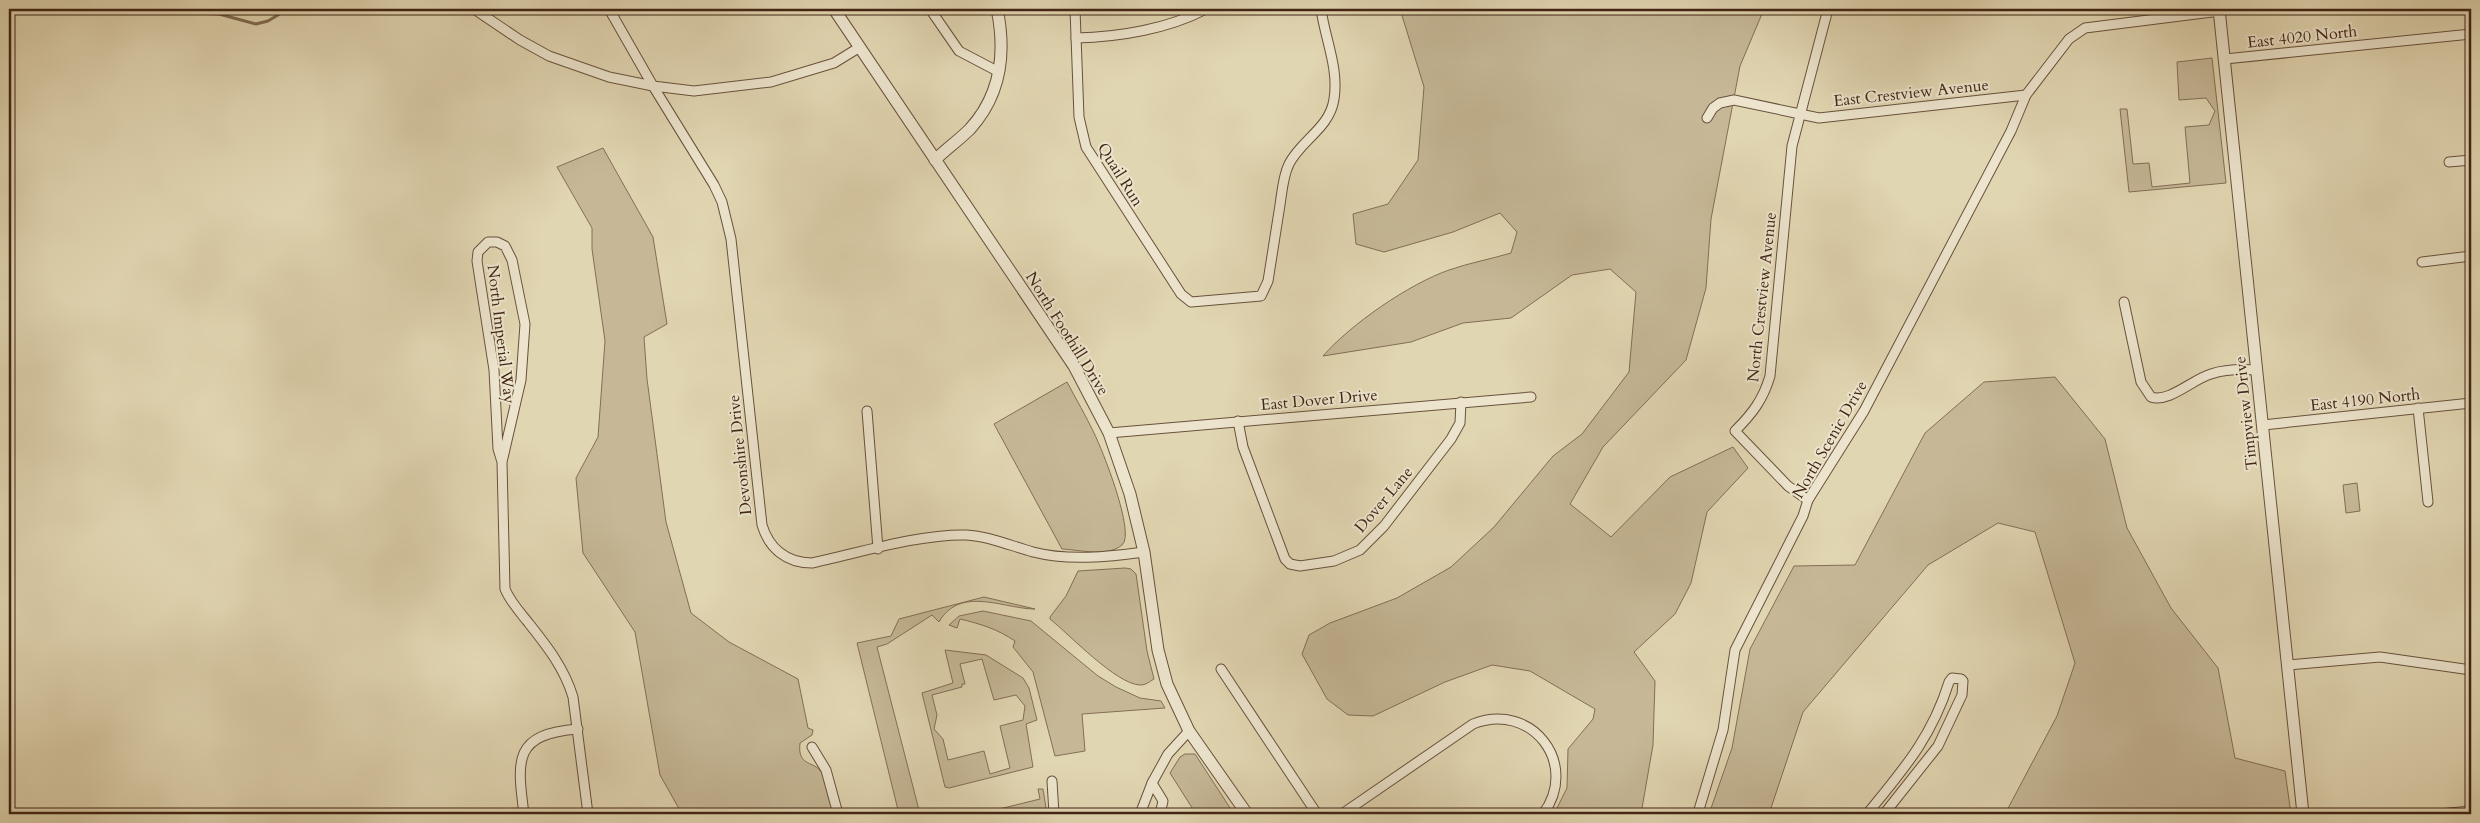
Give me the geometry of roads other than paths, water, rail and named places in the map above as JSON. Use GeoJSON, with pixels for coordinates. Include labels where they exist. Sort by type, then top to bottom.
{"type":"FeatureCollection","features":[{"type":"Feature","properties":{"kind":"street"},"geometry":{"type":"LineString","coordinates":[[474,9],[520,40],[549,56],[609,77],[653,86],[694,91],[771,82],[834,63],[860,47]]}},
{"type":"Feature","properties":{"kind":"street","name":"Devonshire Drive"},"geometry":{"type":"LineString","coordinates":[[609,9],[653,86],[714,185],[728,220],[762,525],[764,534],[777,551],[784,556],[804,563],[933,538],[967,535],[1035,552],[1069,556],[1113,556],[1144,552]]}},
{"type":"Feature","properties":{"kind":"street","name":"North Foothill Drive"},"geometry":{"type":"LineString","coordinates":[[834,9],[1074,366],[1109,433],[1130,494],[1144,552],[1158,650],[1167,684],[1189,731],[1247,814]]}},
{"type":"Feature","properties":{"kind":"street"},"geometry":{"type":"LineString","coordinates":[[930,9],[959,51],[999,72]]}},
{"type":"Feature","properties":{"kind":"street"},"geometry":{"type":"LineString","coordinates":[[935,160],[978,119],[995,88],[1002,59],[1001,30],[997,9]]}},
{"type":"Feature","properties":{"kind":"street","name":"Quail Run"},"geometry":{"type":"LineString","coordinates":[[1075,9],[1078,118],[1086,147],[1181,294],[1191,302],[1261,296],[1268,281],[1288,165],[1301,146],[1317,133],[1327,119],[1334,102],[1336,80],[1324,32],[1321,9]]}},
{"type":"Feature","properties":{"kind":"street"},"geometry":{"type":"LineString","coordinates":[[1076,38],[1131,32],[1188,18],[1206,9]]}},
{"type":"Feature","properties":{"kind":"street"},"geometry":{"type":"LineString","coordinates":[[1800,115],[1828,9]]}},
{"type":"Feature","properties":{"kind":"street","name":"Timpview Drive"},"geometry":{"type":"LineString","coordinates":[[2219,10],[2303,814]]}},
{"type":"Feature","properties":{"kind":"street","name":"North Scenic Drive"},"geometry":{"type":"LineString","coordinates":[[1698,812],[1723,730],[1736,650],[1803,516],[1808,500],[1882,378],[2011,130],[2026,95],[2069,39],[2084,28],[2219,10]]}},
{"type":"Feature","properties":{"kind":"street","name":"East 4020 North"},"geometry":{"type":"LineString","coordinates":[[2224,59],[2471,34]]}},
{"type":"Feature","properties":{"kind":"street","name":"East Crestview Avenue"},"geometry":{"type":"LineString","coordinates":[[1707,118],[1713,108],[1720,103],[1734,100],[1772,106],[1800,115],[1819,118],[2026,95]]}},
{"type":"Feature","properties":{"kind":"street","name":"North Crestview Avenue"},"geometry":{"type":"LineString","coordinates":[[1800,115],[1792,146],[1770,376],[1766,390],[1756,408],[1735,431],[1788,486],[1808,500]]}},
{"type":"Feature","properties":{"kind":"street"},"geometry":{"type":"LineString","coordinates":[[2449,162],[2471,160]]}},
{"type":"Feature","properties":{"kind":"street","name":"North Imperial Way"},"geometry":{"type":"LineString","coordinates":[[502,462],[498,449],[495,378],[477,261],[478,252],[488,242],[497,242],[505,246],[512,260],[524,324],[521,380],[502,462],[503,577],[505,589],[513,605],[563,669],[573,697],[588,814]]}},
{"type":"Feature","properties":{"kind":"street"},"geometry":{"type":"LineString","coordinates":[[2422,262],[2471,256]]}},
{"type":"Feature","properties":{"kind":"street"},"geometry":{"type":"LineString","coordinates":[[2124,302],[2141,382],[2151,396],[2160,398],[2175,393],[2192,381],[2210,374],[2230,370],[2257,370]]}},
{"type":"Feature","properties":{"kind":"street","name":"East Dover Drive"},"geometry":{"type":"LineString","coordinates":[[1109,433],[1531,397]]}},
{"type":"Feature","properties":{"kind":"street","name":"Dover Lane"},"geometry":{"type":"LineString","coordinates":[[1238,421],[1243,447],[1285,559],[1290,564],[1300,566],[1334,561],[1360,550],[1384,526],[1452,439],[1460,423],[1461,402]]}},
{"type":"Feature","properties":{"kind":"street","name":"East 4190 North"},"geometry":{"type":"LineString","coordinates":[[2263,425],[2471,402]]}},
{"type":"Feature","properties":{"kind":"street"},"geometry":{"type":"LineString","coordinates":[[2418,408],[2428,502]]}},
{"type":"Feature","properties":{"kind":"street"},"geometry":{"type":"LineString","coordinates":[[867,412],[878,549]]}},
{"type":"Feature","properties":{"kind":"street"},"geometry":{"type":"LineString","coordinates":[[2288,665],[2380,657],[2471,670]]}},
{"type":"Feature","properties":{"kind":"street"},"geometry":{"type":"LineString","coordinates":[[1221,669],[1317,814]]}},
{"type":"Feature","properties":{"kind":"street"},"geometry":{"type":"LineString","coordinates":[[1867,814],[1924,741],[1940,708],[1949,682],[1952,678],[1962,679],[1962,695],[1938,746],[1884,814]]}},
{"type":"Feature","properties":{"kind":"street"},"geometry":{"type":"LineString","coordinates":[[1342,814],[1474,724],[1493,719],[1518,723],[1530,728],[1548,748],[1556,773],[1555,788],[1551,802],[1543,814]]}},
{"type":"Feature","properties":{"kind":"street"},"geometry":{"type":"LineString","coordinates":[[524,814],[519,768],[524,752],[536,740],[552,731],[578,729]]}},
{"type":"Feature","properties":{"kind":"street"},"geometry":{"type":"LineString","coordinates":[[1140,814],[1152,783],[1168,754],[1189,731]]}},
{"type":"Feature","properties":{"kind":"street"},"geometry":{"type":"LineString","coordinates":[[812,747],[826,770],[838,814]]}},
{"type":"Feature","properties":{"kind":"street"},"geometry":{"type":"LineString","coordinates":[[1052,781],[1054,814]]}},
{"type":"Feature","properties":{"kind":"street"},"geometry":{"type":"LineString","coordinates":[[1152,783],[1163,801],[1160,814]]}},
{"type":"Feature","properties":{"kind":"street"},"geometry":{"type":"LineString","coordinates":[[2439,814],[2471,811]]}},
{"type":"Feature","properties":{"kind":"street"},"geometry":{"type":"LineString","coordinates":[[2361,814],[2402,814]]}},
{"type":"Feature","properties":{"kind":"waterway"},"geometry":{"type":"LineString","coordinates":[[181,9],[193,13],[219,14],[256,24],[268,21],[288,9]]}}]}
